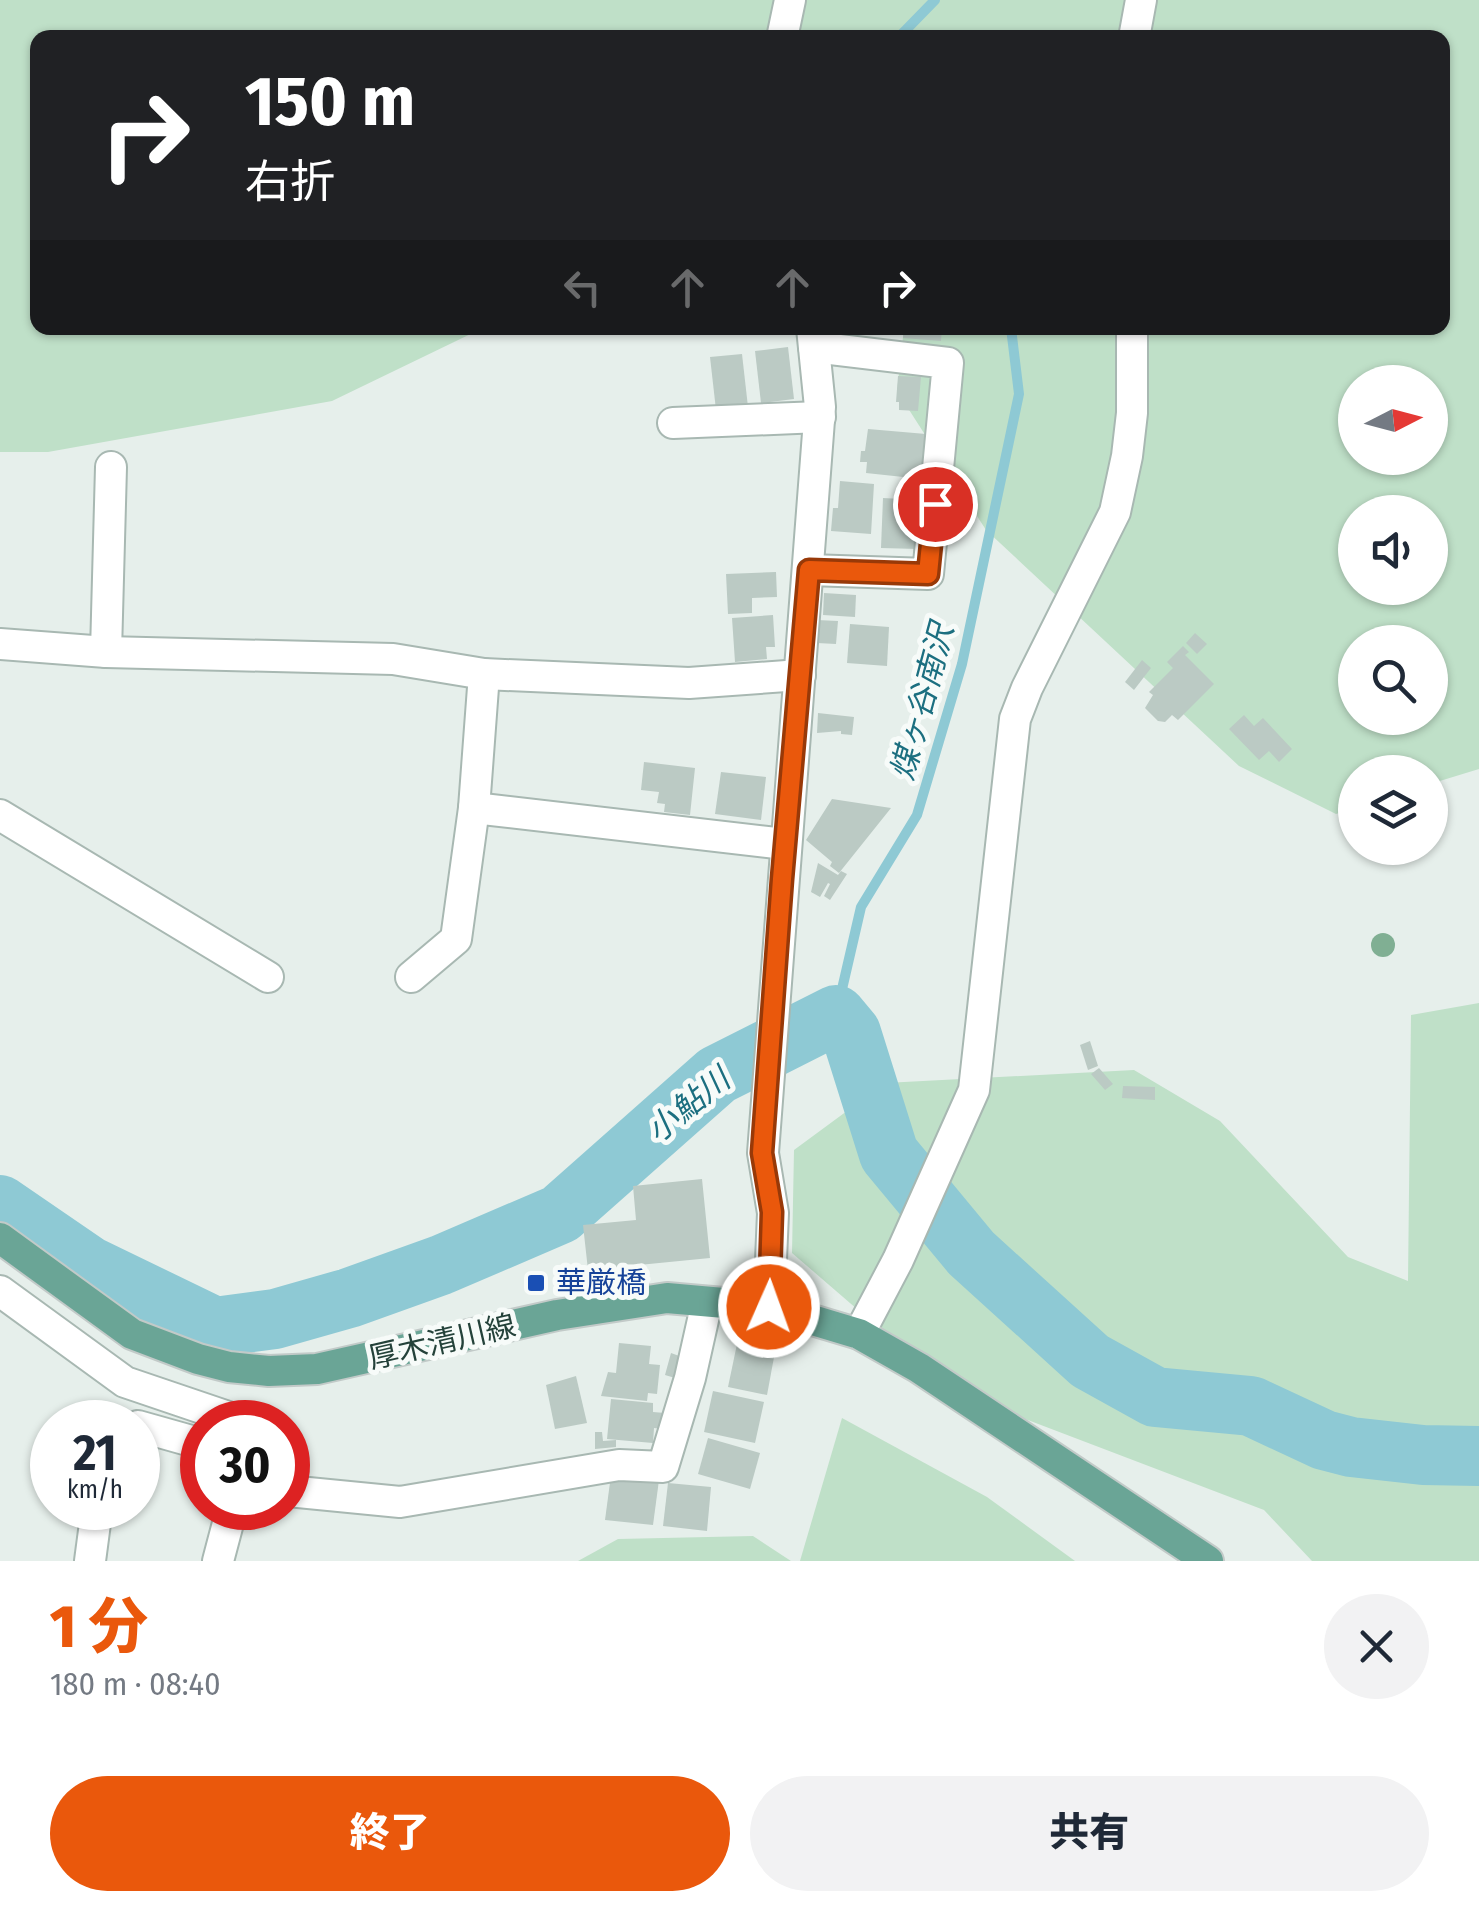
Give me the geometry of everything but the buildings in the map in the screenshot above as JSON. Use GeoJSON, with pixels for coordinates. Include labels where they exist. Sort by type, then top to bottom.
{"type":"FeatureCollection","features":[{"type":"Feature","properties":{"kind":"main road","name":"厚木清川線"},"geometry":{"type":"LineString","coordinates":[[0,1238],[132,1334],[229,1367],[292,1371],[356,1361],[557,1315],[667,1298],[769,1307],[859,1334],[919,1368],[1208,1561]]}},
{"type":"Feature","properties":{"kind":"street"},"geometry":{"type":"LineString","coordinates":[[784,30],[790,0]]}},
{"type":"Feature","properties":{"kind":"street"},"geometry":{"type":"LineString","coordinates":[[1135,30],[1141,0]]}},
{"type":"Feature","properties":{"kind":"street"},"geometry":{"type":"LineString","coordinates":[[859,1334],[898,1260],[974,1090],[1015,719],[1115,512],[1128,456],[1132,335]]}},
{"type":"Feature","properties":{"kind":"street"},"geometry":{"type":"LineString","coordinates":[[769,1307],[772,1212],[762,1153],[820,417],[813,337],[948,363],[928,574],[809,570]]}},
{"type":"Feature","properties":{"kind":"street"},"geometry":{"type":"LineString","coordinates":[[673,423],[820,417]]}},
{"type":"Feature","properties":{"kind":"street"},"geometry":{"type":"LineString","coordinates":[[106,652],[110,467]]}},
{"type":"Feature","properties":{"kind":"street"},"geometry":{"type":"LineString","coordinates":[[0,644],[106,652],[392,659],[484,674],[689,683],[800,675]]}},
{"type":"Feature","properties":{"kind":"street"},"geometry":{"type":"LineString","coordinates":[[411,976],[456,939],[474,808],[484,674]]}},
{"type":"Feature","properties":{"kind":"street"},"geometry":{"type":"LineString","coordinates":[[474,808],[785,844]]}},
{"type":"Feature","properties":{"kind":"street"},"geometry":{"type":"LineString","coordinates":[[0,815],[268,977]]}},
{"type":"Feature","properties":{"kind":"street"},"geometry":{"type":"LineString","coordinates":[[0,1292],[125,1382],[180,1401]]}},
{"type":"Feature","properties":{"kind":"street"},"geometry":{"type":"LineString","coordinates":[[310,1493],[400,1502],[619,1465],[663,1467],[690,1378],[707,1302]]}},
{"type":"Feature","properties":{"kind":"street"},"geometry":{"type":"LineString","coordinates":[[67,1341],[96,1310]]}},
{"type":"Feature","properties":{"kind":"street"},"geometry":{"type":"LineString","coordinates":[[90,1561],[94,1530]]}},
{"type":"Feature","properties":{"kind":"street"},"geometry":{"type":"LineString","coordinates":[[218,1561],[226,1530]]}},
{"type":"Feature","properties":{"kind":"green space"},"geometry":{"type":"Polygon","coordinates":[[[0,0],[1479,0],[1479,769],[1448,778],[1448,755],[1338,755],[1336,814],[1239,766],[986,530],[897,391],[903,335],[1450,335],[1450,30],[30,30],[30,335],[469,335],[332,401],[48,452],[0,452],[0,0]]]}},
{"type":"Feature","properties":{"kind":"green space"},"geometry":{"type":"Polygon","coordinates":[[[1479,1003],[1479,1561],[1312,1561],[1264,1510],[952,1391],[792,1253],[794,1150],[885,1083],[1134,1070],[1220,1121],[1348,1257],[1408,1281],[1411,1015],[1479,1003]]]}},
{"type":"Feature","properties":{"kind":"green space"},"geometry":{"type":"Polygon","coordinates":[[[842,1418],[987,1497],[1075,1561],[800,1561],[842,1418]]]}},
{"type":"Feature","properties":{"kind":"green space"},"geometry":{"type":"Polygon","coordinates":[[[753,1536],[791,1561],[578,1561],[618,1539],[753,1536]]]}},
{"type":"Feature","properties":{"kind":"waterway","name":"煤ヶ谷南沢"},"geometry":{"type":"LineString","coordinates":[[906,30],[935,0]]}},
{"type":"Feature","properties":{"kind":"waterway","name":"煤ヶ谷南沢"},"geometry":{"type":"LineString","coordinates":[[836,1015],[861,907],[917,815],[962,664],[1019,394],[1012,335]]}},
{"type":"Feature","properties":{"kind":"waterway","name":"小鮎川"},"geometry":{"type":"LineString","coordinates":[[0,1205],[89,1266],[215,1327],[275,1319],[441,1265],[560,1214],[717,1075],[836,1015],[851,1033],[889,1154],[971,1253],[1090,1361],[1155,1397],[1251,1406],[1324,1440],[1351,1447],[1479,1456]]}},
{"type":"Feature","properties":{"kind":"place","name":"華厳橋"},"geometry":{"type":"Point","coordinates":[536,1283]}},
{"type":"Feature","properties":{"kind":"route"},"geometry":{"type":"LineString","coordinates":[[769,1307],[772,1212],[762,1153],[809,570],[928,574],[935,504]]}}]}
